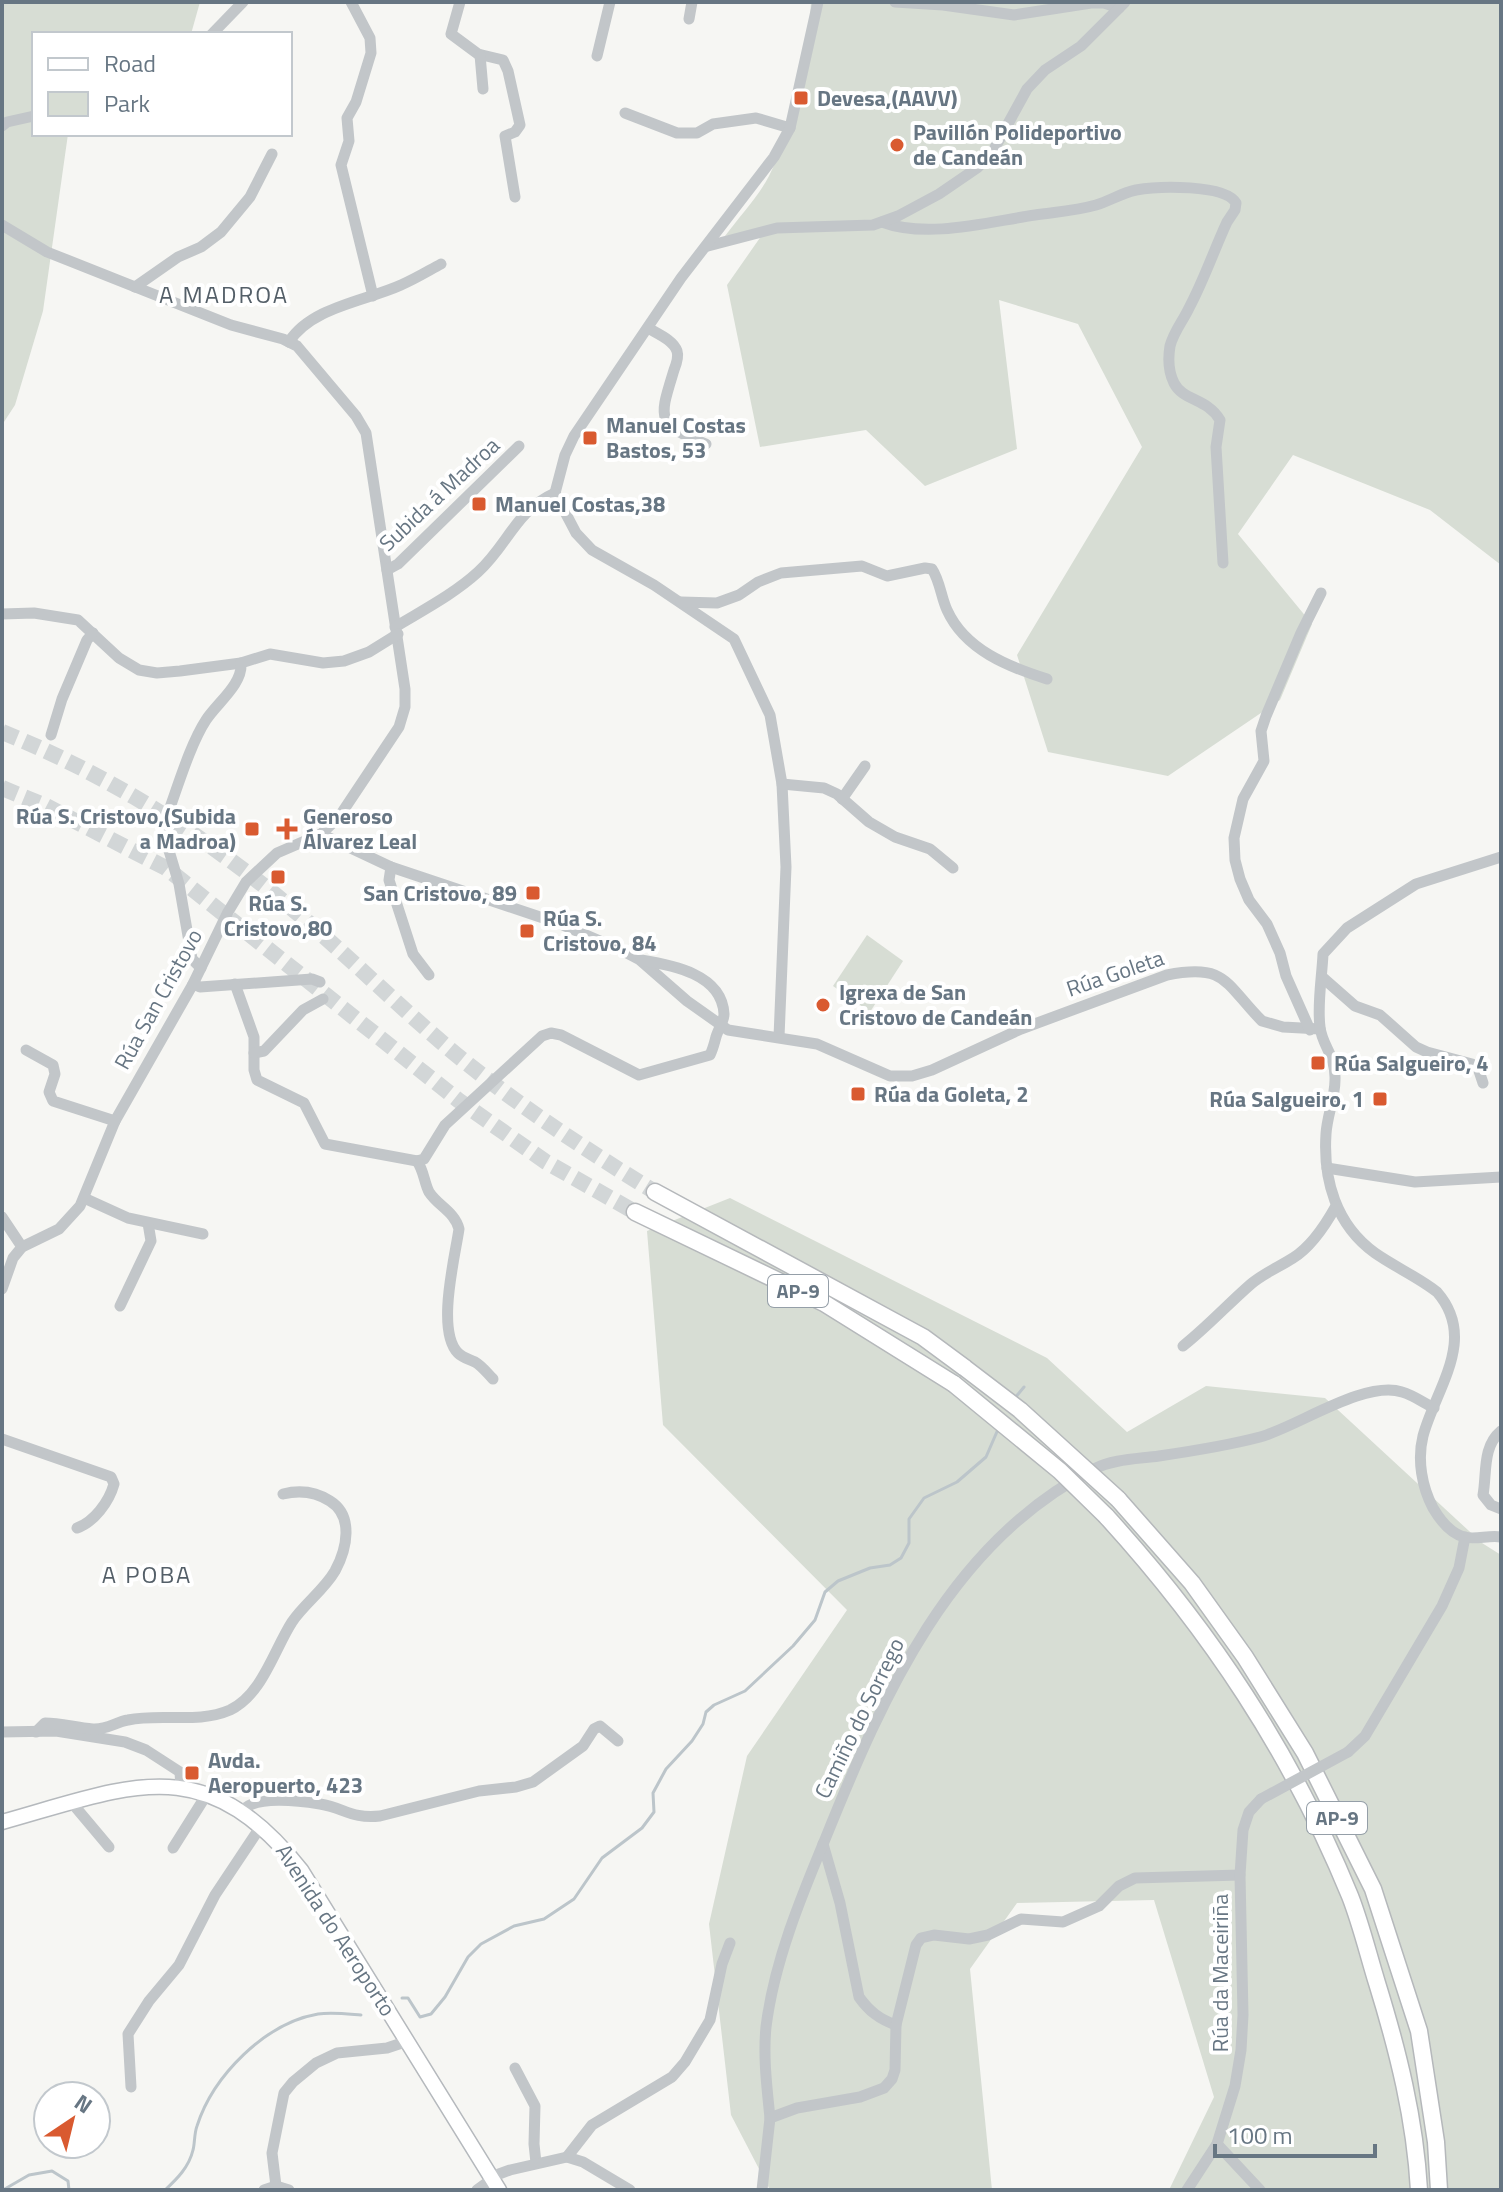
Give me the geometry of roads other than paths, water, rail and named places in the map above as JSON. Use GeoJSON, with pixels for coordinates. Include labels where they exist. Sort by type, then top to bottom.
{"type":"FeatureCollection","features":[{"type":"Feature","properties":{"kind":"highway","name":"AP-9"},"geometry":{"type":"LineString","coordinates":[[655,1192],[923,1337],[1031,1419],[1118,1499],[1192,1583],[1245,1657],[1305,1753],[1373,1889],[1419,2031],[1436,2142],[1439,2190]]}},
{"type":"Feature","properties":{"kind":"highway","name":"AP-9"},"geometry":{"type":"LineString","coordinates":[[635,1212],[824,1303],[954,1384],[1060,1471],[1106,1516],[1177,1596],[1236,1679],[1287,1763],[1350,1897],[1394,2037],[1416,2143],[1419,2190]]}},
{"type":"Feature","properties":{"kind":"main road","name":"Avenida do Aeroporto"},"geometry":{"type":"LineString","coordinates":[[2,1822],[128,1789],[153,1786],[207,1794],[242,1811],[276,1839],[301,1870],[496,2184]]}},
{"type":"Feature","properties":{"kind":"street"},"geometry":{"type":"LineString","coordinates":[[214,32],[243,2]]}},
{"type":"Feature","properties":{"kind":"street"},"geometry":{"type":"LineString","coordinates":[[351,2],[370,38],[371,53],[356,102],[347,118],[349,141],[341,165],[373,296]]}},
{"type":"Feature","properties":{"kind":"street"},"geometry":{"type":"LineString","coordinates":[[460,2],[451,34],[480,55],[503,60],[508,71],[520,125],[515,132],[505,136],[515,197]]}},
{"type":"Feature","properties":{"kind":"street"},"geometry":{"type":"LineString","coordinates":[[597,56],[610,2]]}},
{"type":"Feature","properties":{"kind":"street"},"geometry":{"type":"LineString","coordinates":[[689,19],[692,2]]}},
{"type":"Feature","properties":{"kind":"street"},"geometry":{"type":"LineString","coordinates":[[321,834],[391,867],[558,923],[640,960],[721,1026],[735,1033],[779,1037],[786,867],[782,784],[770,715],[740,647],[727,633],[586,545],[576,533],[555,493],[565,455],[574,436],[681,278],[774,157],[790,128],[818,2]]}},
{"type":"Feature","properties":{"kind":"street"},"geometry":{"type":"LineString","coordinates":[[895,2],[1014,15],[1091,3],[1122,5]]}},
{"type":"Feature","properties":{"kind":"street"},"geometry":{"type":"LineString","coordinates":[[707,246],[777,228],[857,226],[882,222],[939,194],[977,168],[992,153],[1027,89],[1045,70],[1081,46],[1122,5]]}},
{"type":"Feature","properties":{"kind":"street"},"geometry":{"type":"LineString","coordinates":[[480,55],[483,89]]}},
{"type":"Feature","properties":{"kind":"street"},"geometry":{"type":"LineString","coordinates":[[625,113],[677,133],[697,133],[713,124],[756,118],[790,128]]}},
{"type":"Feature","properties":{"kind":"street"},"geometry":{"type":"LineString","coordinates":[[4,121],[32,116]]}},
{"type":"Feature","properties":{"kind":"street"},"geometry":{"type":"LineString","coordinates":[[135,287],[221,232],[250,197],[272,154]]}},
{"type":"Feature","properties":{"kind":"street"},"geometry":{"type":"LineString","coordinates":[[882,222],[901,229],[974,225],[1069,212],[1135,190],[1165,187],[1220,191],[1232,195],[1235,210],[1190,307],[1175,330],[1168,368],[1175,386],[1189,397],[1212,406],[1220,420],[1216,447],[1223,563]]}},
{"type":"Feature","properties":{"kind":"street","name":"Subida á Madroa"},"geometry":{"type":"LineString","coordinates":[[2,225],[41,250],[231,325],[297,346],[356,416],[366,433],[405,689],[403,718],[361,787],[339,817],[321,834]]}},
{"type":"Feature","properties":{"kind":"street"},"geometry":{"type":"LineString","coordinates":[[289,342],[317,317],[403,285],[441,264]]}},
{"type":"Feature","properties":{"kind":"street"},"geometry":{"type":"LineString","coordinates":[[648,328],[669,341],[677,351],[663,406],[666,423],[679,433],[706,444]]}},
{"type":"Feature","properties":{"kind":"street","name":"Subida á Madroa"},"geometry":{"type":"LineString","coordinates":[[387,570],[398,564],[519,446]]}},
{"type":"Feature","properties":{"kind":"street"},"geometry":{"type":"LineString","coordinates":[[2,614],[16,612],[78,620],[119,658],[139,670],[157,673],[241,663],[270,654],[323,663],[344,661],[369,652],[468,581],[492,557],[528,509],[555,493]]}},
{"type":"Feature","properties":{"kind":"street"},"geometry":{"type":"LineString","coordinates":[[680,602],[717,603],[781,573],[862,566],[887,576],[932,569],[947,610],[969,639],[1001,662],[1047,679]]}},
{"type":"Feature","properties":{"kind":"street"},"geometry":{"type":"LineString","coordinates":[[1321,593],[1261,731],[1264,761],[1243,799],[1234,838],[1240,879],[1249,900],[1267,924],[1286,976],[1333,1057],[1335,1076],[1327,1120],[1327,1168],[1336,1206],[1371,1250],[1431,1287],[1450,1311],[1455,1333],[1452,1359],[1421,1447],[1423,1485],[1443,1522],[1453,1531],[1465,1537],[1501,1537]]}},
{"type":"Feature","properties":{"kind":"street"},"geometry":{"type":"LineString","coordinates":[[51,735],[62,699],[87,640],[93,633]]}},
{"type":"Feature","properties":{"kind":"street"},"geometry":{"type":"LineString","coordinates":[[201,968],[192,959],[179,884],[164,834],[164,824],[200,732],[242,670],[241,663]]}},
{"type":"Feature","properties":{"kind":"street"},"geometry":{"type":"LineString","coordinates":[[842,799],[865,766]]}},
{"type":"Feature","properties":{"kind":"street"},"geometry":{"type":"LineString","coordinates":[[782,784],[824,788],[869,822],[895,837],[930,849],[953,868]]}},
{"type":"Feature","properties":{"kind":"street","name":"Rúa San Cristovo"},"geometry":{"type":"LineString","coordinates":[[22,1247],[66,1223],[84,1198],[115,1121],[193,984],[228,912],[253,873],[277,853],[321,834]]}},
{"type":"Feature","properties":{"kind":"street"},"geometry":{"type":"LineString","coordinates":[[1315,1029],[1323,954],[1347,928],[1416,884],[1501,857]]}},
{"type":"Feature","properties":{"kind":"street"},"geometry":{"type":"LineString","coordinates":[[391,867],[389,880],[413,954],[429,975]]}},
{"type":"Feature","properties":{"kind":"street"},"geometry":{"type":"LineString","coordinates":[[235,984],[254,1037],[257,1080],[304,1103],[325,1144],[417,1161],[428,1155],[445,1125],[542,1036],[551,1033],[561,1035],[639,1075],[710,1055],[724,1016],[720,997],[705,980],[666,964],[640,960]]}},
{"type":"Feature","properties":{"kind":"street","name":"Rúa Goleta"},"geometry":{"type":"LineString","coordinates":[[779,1037],[817,1044],[890,1076],[912,1076],[932,1070],[1021,1029],[1154,980],[1189,971],[1202,971],[1224,979],[1262,1021],[1270,1025],[1315,1029]]}},
{"type":"Feature","properties":{"kind":"street"},"geometry":{"type":"LineString","coordinates":[[1322,977],[1355,1006],[1380,1015],[1416,1047],[1472,1064],[1478,1068],[1483,1083]]}},
{"type":"Feature","properties":{"kind":"street"},"geometry":{"type":"LineString","coordinates":[[193,984],[200,987],[312,979],[320,982]]}},
{"type":"Feature","properties":{"kind":"street"},"geometry":{"type":"LineString","coordinates":[[254,1053],[264,1051],[303,1010],[323,999]]}},
{"type":"Feature","properties":{"kind":"street"},"geometry":{"type":"LineString","coordinates":[[26,1050],[53,1065],[55,1074],[49,1092],[53,1101],[115,1121]]}},
{"type":"Feature","properties":{"kind":"street"},"geometry":{"type":"LineString","coordinates":[[417,1161],[429,1191],[453,1216],[459,1229],[448,1313],[452,1344],[457,1353],[481,1366],[493,1379]]}},
{"type":"Feature","properties":{"kind":"street"},"geometry":{"type":"LineString","coordinates":[[1327,1168],[1415,1182],[1501,1177]]}},
{"type":"Feature","properties":{"kind":"street"},"geometry":{"type":"LineString","coordinates":[[84,1198],[128,1218],[203,1234]]}},
{"type":"Feature","properties":{"kind":"street"},"geometry":{"type":"LineString","coordinates":[[1183,1346],[1211,1324],[1252,1283],[1296,1257],[1326,1223],[1336,1206]]}},
{"type":"Feature","properties":{"kind":"street"},"geometry":{"type":"LineString","coordinates":[[2,1217],[22,1247],[13,1258],[2,1289]]}},
{"type":"Feature","properties":{"kind":"street"},"geometry":{"type":"LineString","coordinates":[[120,1306],[151,1241],[148,1223]]}},
{"type":"Feature","properties":{"kind":"street","name":"Camiño do Sorrego"},"geometry":{"type":"LineString","coordinates":[[762,2190],[770,2118],[766,2025],[798,1906],[865,1742],[912,1650],[943,1604],[987,1551],[1015,1522],[1055,1492],[1097,1468],[1117,1462],[1223,1447],[1266,1435],[1313,1413],[1382,1390],[1401,1391],[1434,1408]]}},
{"type":"Feature","properties":{"kind":"street"},"geometry":{"type":"LineString","coordinates":[[1501,1431],[1493,1438],[1487,1454],[1483,1495],[1491,1505],[1501,1509]]}},
{"type":"Feature","properties":{"kind":"street"},"geometry":{"type":"LineString","coordinates":[[2,1439],[111,1477],[114,1484],[109,1497],[91,1521],[77,1528]]}},
{"type":"Feature","properties":{"kind":"street"},"geometry":{"type":"LineString","coordinates":[[36,1732],[45,1723],[94,1729],[126,1720],[173,1719],[220,1713],[233,1709],[248,1696],[306,1602],[334,1573],[347,1533],[345,1517],[338,1505],[322,1496],[295,1491],[283,1494]]}},
{"type":"Feature","properties":{"kind":"street","name":"Rúa da Maceiriña"},"geometry":{"type":"LineString","coordinates":[[1187,2190],[1217,2144],[1235,2086],[1241,2050],[1240,1875],[1243,1830],[1249,1812],[1261,1799],[1348,1752],[1365,1736],[1442,1606],[1459,1568],[1465,1537]]}},
{"type":"Feature","properties":{"kind":"street"},"geometry":{"type":"LineString","coordinates":[[242,1811],[246,1805],[259,1801],[280,1800],[323,1804],[365,1818],[380,1816],[479,1791],[533,1782],[583,1746],[594,1729],[600,1726],[618,1741]]}},
{"type":"Feature","properties":{"kind":"street"},"geometry":{"type":"LineString","coordinates":[[2,1732],[56,1731],[136,1745],[180,1772],[181,1788]]}},
{"type":"Feature","properties":{"kind":"street"},"geometry":{"type":"LineString","coordinates":[[173,1848],[207,1794]]}},
{"type":"Feature","properties":{"kind":"street"},"geometry":{"type":"LineString","coordinates":[[72,1803],[109,1847]]}},
{"type":"Feature","properties":{"kind":"street"},"geometry":{"type":"LineString","coordinates":[[131,2087],[128,2034],[149,2001],[179,1965],[215,1895],[261,1826]]}},
{"type":"Feature","properties":{"kind":"street"},"geometry":{"type":"LineString","coordinates":[[823,1844],[840,1903],[859,1997],[875,2015],[896,2025]]}},
{"type":"Feature","properties":{"kind":"street"},"geometry":{"type":"LineString","coordinates":[[770,2118],[797,2108],[860,2097],[884,2088],[892,2079],[896,2025],[916,1945],[921,1938],[934,1935],[969,1939],[988,1935],[1021,1919],[1063,1922],[1099,1906],[1119,1886],[1135,1878],[1240,1875]]}},
{"type":"Feature","properties":{"kind":"street"},"geometry":{"type":"LineString","coordinates":[[567,2157],[592,2125],[672,2077],[685,2062],[710,2020],[722,1964],[730,1943]]}},
{"type":"Feature","properties":{"kind":"street"},"geometry":{"type":"LineString","coordinates":[[289,2190],[270,2188],[272,2153],[284,2093],[316,2063],[337,2053],[387,2048],[408,2041]]}},
{"type":"Feature","properties":{"kind":"street"},"geometry":{"type":"LineString","coordinates":[[515,2068],[535,2106],[536,2163]]}},
{"type":"Feature","properties":{"kind":"street"},"geometry":{"type":"LineString","coordinates":[[1217,2144],[1260,2190]]}},
{"type":"Feature","properties":{"kind":"street"},"geometry":{"type":"LineString","coordinates":[[477,2190],[496,2184],[510,2170],[567,2157],[583,2162],[630,2190]]}},
{"type":"Feature","properties":{"kind":"waterway"},"geometry":{"type":"LineString","coordinates":[[1014,1399],[1024,1387]]}},
{"type":"Feature","properties":{"kind":"waterway"},"geometry":{"type":"LineString","coordinates":[[402,1998],[408,1998],[420,2017],[431,2014],[445,1997],[468,1957],[481,1944],[514,1926],[544,1919],[574,1899],[602,1858],[642,1828],[654,1812],[653,1793],[666,1769],[692,1741],[703,1724],[706,1712],[745,1691],[793,1646],[815,1620],[825,1592],[838,1581],[870,1568],[890,1565],[901,1558],[909,1543],[909,1519],[924,1498],[957,1482],[986,1457],[999,1427]]}},
{"type":"Feature","properties":{"kind":"waterway"},"geometry":{"type":"LineString","coordinates":[[165,2190],[189,2162],[197,2126],[215,2089],[244,2055],[261,2040],[298,2019],[323,2013],[361,2015]]}},
{"type":"Feature","properties":{"kind":"waterway"},"geometry":{"type":"LineString","coordinates":[[3,2190],[29,2175],[52,2171],[68,2181],[69,2190]]}},
{"type":"Feature","properties":{"kind":"tunnel"},"geometry":{"type":"LineString","coordinates":[[2,732],[73,764],[141,801],[237,865],[496,1086],[655,1192]]}},
{"type":"Feature","properties":{"kind":"tunnel"},"geometry":{"type":"LineString","coordinates":[[2,788],[46,806],[166,868],[458,1100],[546,1162],[635,1212]]}},
{"type":"Feature","properties":{"kind":"place","name":"Devesa,(AAVV)"},"geometry":{"type":"Point","coordinates":[801,98]}},
{"type":"Feature","properties":{"kind":"place","name":"Pavillón Polideportivo de Candeán"},"geometry":{"type":"Point","coordinates":[897,145]}},
{"type":"Feature","properties":{"kind":"place","name":"Manuel Costas Bastos, 53"},"geometry":{"type":"Point","coordinates":[590,438]}},
{"type":"Feature","properties":{"kind":"place","name":"Manuel Costas,38"},"geometry":{"type":"Point","coordinates":[479,504]}},
{"type":"Feature","properties":{"kind":"place","name":"Rúa S. Cristovo,(Subida a Madroa)"},"geometry":{"type":"Point","coordinates":[252,829]}},
{"type":"Feature","properties":{"kind":"place","name":"Generoso Álvarez Leal"},"geometry":{"type":"Point","coordinates":[287,829]}},
{"type":"Feature","properties":{"kind":"place","name":"Rúa S. Cristovo,80"},"geometry":{"type":"Point","coordinates":[278,877]}},
{"type":"Feature","properties":{"kind":"place","name":"San Cristovo, 89"},"geometry":{"type":"Point","coordinates":[533,893]}},
{"type":"Feature","properties":{"kind":"place","name":"Rúa S. Cristovo, 84"},"geometry":{"type":"Point","coordinates":[527,931]}},
{"type":"Feature","properties":{"kind":"place","name":"Igrexa de San Cristovo de Candeán"},"geometry":{"type":"Point","coordinates":[823,1005]}},
{"type":"Feature","properties":{"kind":"place","name":"Rúa Salgueiro, 4"},"geometry":{"type":"Point","coordinates":[1318,1063]}},
{"type":"Feature","properties":{"kind":"place","name":"Rúa da Goleta, 2"},"geometry":{"type":"Point","coordinates":[858,1094]}},
{"type":"Feature","properties":{"kind":"place","name":"Rúa Salgueiro, 1"},"geometry":{"type":"Point","coordinates":[1380,1099]}},
{"type":"Feature","properties":{"kind":"place","name":"Avda. Aeropuerto, 423"},"geometry":{"type":"Point","coordinates":[192,1773]}},
{"type":"Feature","properties":{"kind":"district","name":"A MADROA"},"geometry":{"type":"Point","coordinates":[224,295]}},
{"type":"Feature","properties":{"kind":"district","name":"A POBA"},"geometry":{"type":"Point","coordinates":[147,1575]}}]}
